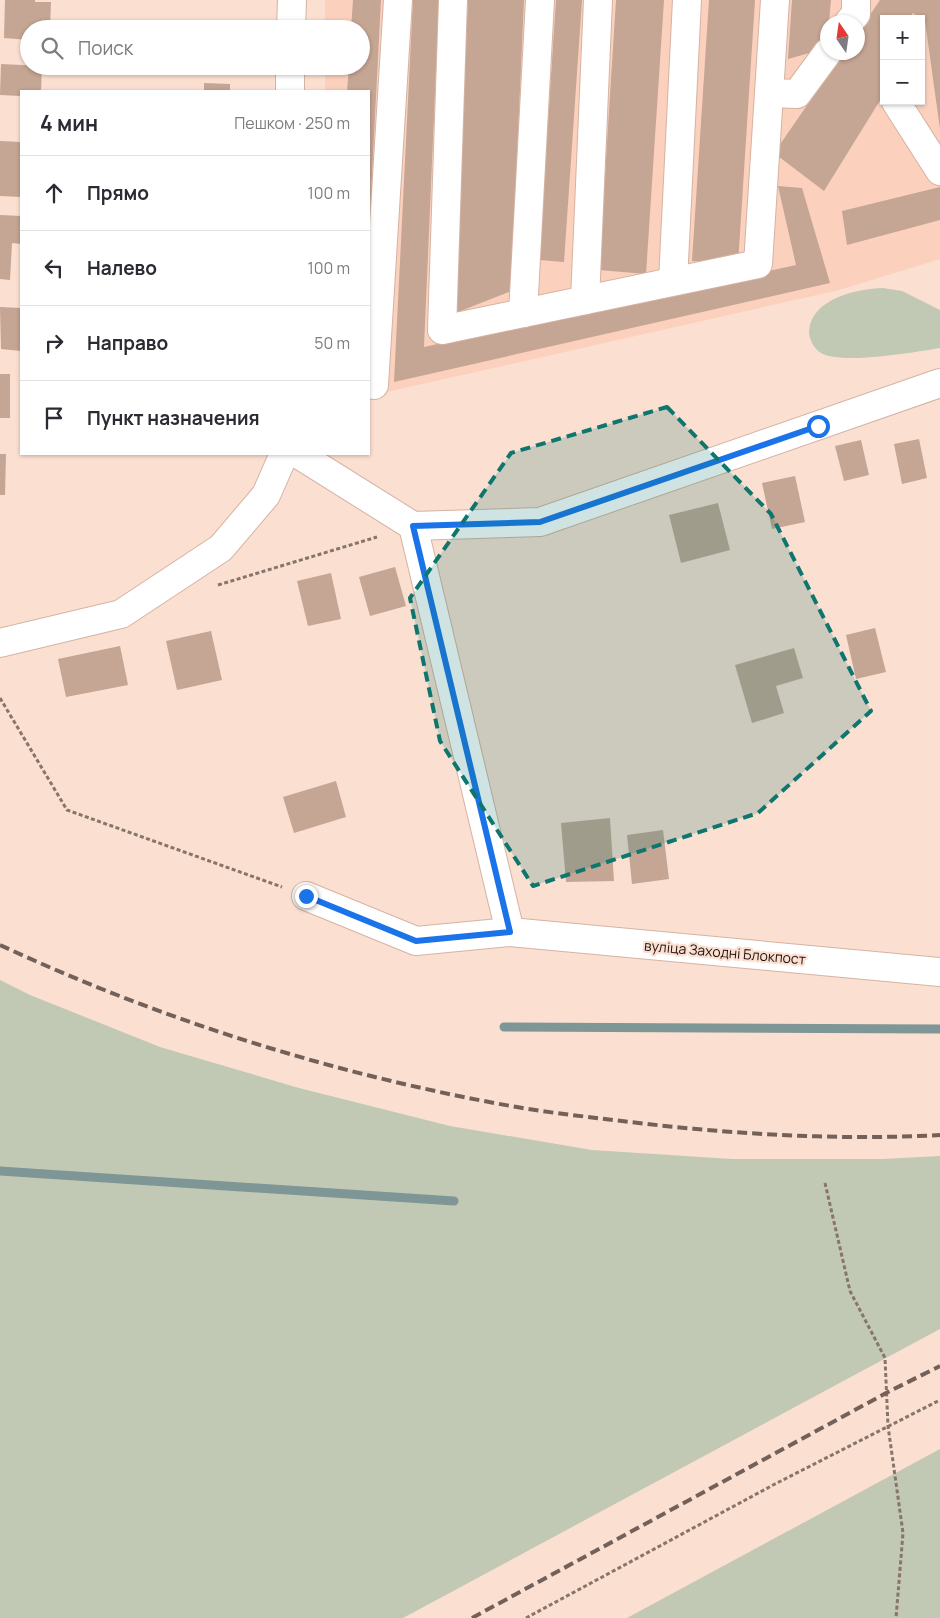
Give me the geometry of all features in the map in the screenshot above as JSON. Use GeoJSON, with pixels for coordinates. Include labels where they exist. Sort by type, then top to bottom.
{"type":"FeatureCollection","features":[{"type":"Feature","properties":{"kind":"street"},"geometry":{"type":"LineString","coordinates":[[291,20],[292,0]]}},
{"type":"Feature","properties":{"kind":"street"},"geometry":{"type":"LineString","coordinates":[[374,385],[398,0]]}},
{"type":"Feature","properties":{"kind":"street"},"geometry":{"type":"LineString","coordinates":[[453,0],[442,330],[758,264],[775,0]]}},
{"type":"Feature","properties":{"kind":"street"},"geometry":{"type":"LineString","coordinates":[[523,313],[540,0]]}},
{"type":"Feature","properties":{"kind":"street"},"geometry":{"type":"LineString","coordinates":[[585,300],[598,0]]}},
{"type":"Feature","properties":{"kind":"street"},"geometry":{"type":"LineString","coordinates":[[673,282],[687,0]]}},
{"type":"Feature","properties":{"kind":"street"},"geometry":{"type":"LineString","coordinates":[[855,15],[856,0]]}},
{"type":"Feature","properties":{"kind":"street"},"geometry":{"type":"LineString","coordinates":[[768,93],[797,94],[822,60]]}},
{"type":"Feature","properties":{"kind":"street"},"geometry":{"type":"LineString","coordinates":[[290,75],[290,90]]}},
{"type":"Feature","properties":{"kind":"street"},"geometry":{"type":"LineString","coordinates":[[898,105],[940,171]]}},
{"type":"Feature","properties":{"kind":"street"},"geometry":{"type":"LineString","coordinates":[[300,455],[413,526],[540,522],[940,383]]}},
{"type":"Feature","properties":{"kind":"street"},"geometry":{"type":"LineString","coordinates":[[0,643],[121,614],[220,548],[266,495],[284,455]]}},
{"type":"Feature","properties":{"kind":"street"},"geometry":{"type":"LineString","coordinates":[[413,526],[510,932]]}},
{"type":"Feature","properties":{"kind":"street","name":"вуліца Заходні Блокпост"},"geometry":{"type":"LineString","coordinates":[[306,896],[416,941],[510,932],[940,972]]}},
{"type":"Feature","properties":{"kind":"path"},"geometry":{"type":"LineString","coordinates":[[215,586],[413,526]]}},
{"type":"Feature","properties":{"kind":"path"},"geometry":{"type":"LineString","coordinates":[[0,698],[67,810],[306,896]]}},
{"type":"Feature","properties":{"kind":"path"},"geometry":{"type":"LineString","coordinates":[[825,1183],[850,1291],[885,1358],[888,1426],[903,1533],[896,1618]]}},
{"type":"Feature","properties":{"kind":"path"},"geometry":{"type":"LineString","coordinates":[[526,1618],[775,1484],[940,1400]]}},
{"type":"Feature","properties":{"kind":"highlighted area"},"geometry":{"type":"Polygon","coordinates":[[[667,407],[771,514],[871,711],[758,813],[533,886],[440,741],[410,598],[511,453],[667,407]]]}},
{"type":"Feature","properties":{"kind":"shaded area"},"geometry":{"type":"Polygon","coordinates":[[[325,0],[940,0],[940,259],[839,290],[370,396],[370,90],[325,90],[325,75],[370,75],[370,20],[325,20],[325,0]]]}},
{"type":"Feature","properties":{"kind":"green space"},"geometry":{"type":"Polygon","coordinates":[[[883,288],[902,291],[940,310],[940,348],[897,355],[861,358],[831,356],[821,353],[816,349],[809,331],[812,320],[818,310],[827,303],[849,293],[883,288]]]}},
{"type":"Feature","properties":{"kind":"green space"},"geometry":{"type":"Polygon","coordinates":[[[0,980],[30,995],[160,1047],[299,1088],[450,1126],[592,1150],[732,1159],[883,1159],[940,1156],[940,1329],[403,1618],[0,1618],[0,980]]]}},
{"type":"Feature","properties":{"kind":"green space"},"geometry":{"type":"Polygon","coordinates":[[[940,1449],[940,1618],[627,1618],[940,1449]]]}},
{"type":"Feature","properties":{"kind":"building"},"geometry":{"type":"Polygon","coordinates":[[[5,0],[51,2],[50,20],[20,20],[20,39],[4,38],[5,0]]]}},
{"type":"Feature","properties":{"kind":"building"},"geometry":{"type":"Polygon","coordinates":[[[353,0],[381,0],[370,213],[370,90],[347,90],[348,75],[370,75],[370,20],[352,20],[353,0]]]}},
{"type":"Feature","properties":{"kind":"building"},"geometry":{"type":"Polygon","coordinates":[[[413,0],[439,0],[424,347],[796,265],[778,186],[802,188],[830,283],[394,382],[413,0]]]}},
{"type":"Feature","properties":{"kind":"building"},"geometry":{"type":"Polygon","coordinates":[[[468,0],[524,0],[511,291],[453,314],[468,0]]]}},
{"type":"Feature","properties":{"kind":"building"},"geometry":{"type":"Polygon","coordinates":[[[556,0],[582,0],[564,262],[539,260],[556,0]]]}},
{"type":"Feature","properties":{"kind":"building"},"geometry":{"type":"Polygon","coordinates":[[[616,0],[664,0],[646,274],[599,270],[616,0]]]}},
{"type":"Feature","properties":{"kind":"building"},"geometry":{"type":"Polygon","coordinates":[[[709,0],[755,0],[738,264],[692,261],[709,0]]]}},
{"type":"Feature","properties":{"kind":"building"},"geometry":{"type":"Polygon","coordinates":[[[792,0],[831,0],[830,15],[820,15],[820,50],[788,59],[792,0]]]}},
{"type":"Feature","properties":{"kind":"building"},"geometry":{"type":"Polygon","coordinates":[[[880,0],[940,0],[940,129],[925,15],[913,13],[911,15],[880,15],[880,100],[824,191],[774,153],[838,60],[865,60],[865,22],[880,0]]]}},
{"type":"Feature","properties":{"kind":"building"},"geometry":{"type":"Polygon","coordinates":[[[1,64],[20,65],[20,75],[42,75],[41,90],[20,90],[20,96],[0,95],[1,64]]]}},
{"type":"Feature","properties":{"kind":"building"},"geometry":{"type":"Polygon","coordinates":[[[204,83],[230,84],[230,90],[204,90],[204,83]]]}},
{"type":"Feature","properties":{"kind":"building"},"geometry":{"type":"Polygon","coordinates":[[[0,141],[20,142],[20,197],[0,196],[0,141]]]}},
{"type":"Feature","properties":{"kind":"building"},"geometry":{"type":"Polygon","coordinates":[[[940,187],[940,220],[847,245],[842,211],[940,187]]]}},
{"type":"Feature","properties":{"kind":"building"},"geometry":{"type":"Polygon","coordinates":[[[0,215],[20,216],[20,244],[12,243],[10,280],[0,279],[0,215]]]}},
{"type":"Feature","properties":{"kind":"building"},"geometry":{"type":"Polygon","coordinates":[[[0,307],[20,308],[20,351],[1,349],[0,307]]]}},
{"type":"Feature","properties":{"kind":"building"},"geometry":{"type":"Polygon","coordinates":[[[0,374],[10,374],[10,418],[0,418],[0,374]]]}},
{"type":"Feature","properties":{"kind":"building"},"geometry":{"type":"Polygon","coordinates":[[[919,439],[927,478],[902,484],[894,444],[919,439]]]}},
{"type":"Feature","properties":{"kind":"building"},"geometry":{"type":"Polygon","coordinates":[[[861,440],[869,475],[844,481],[835,446],[861,440]]]}},
{"type":"Feature","properties":{"kind":"building"},"geometry":{"type":"Polygon","coordinates":[[[0,454],[6,454],[5,495],[0,495],[0,454]]]}},
{"type":"Feature","properties":{"kind":"building"},"geometry":{"type":"Polygon","coordinates":[[[795,476],[805,522],[772,529],[762,483],[795,476]]]}},
{"type":"Feature","properties":{"kind":"building"},"geometry":{"type":"Polygon","coordinates":[[[718,503],[730,550],[681,563],[669,515],[718,503]]]}},
{"type":"Feature","properties":{"kind":"building"},"geometry":{"type":"Polygon","coordinates":[[[395,567],[406,606],[370,616],[359,577],[395,567]]]}},
{"type":"Feature","properties":{"kind":"building"},"geometry":{"type":"Polygon","coordinates":[[[331,573],[341,619],[308,626],[297,581],[331,573]]]}},
{"type":"Feature","properties":{"kind":"building"},"geometry":{"type":"Polygon","coordinates":[[[875,628],[886,672],[856,679],[846,635],[875,628]]]}},
{"type":"Feature","properties":{"kind":"building"},"geometry":{"type":"Polygon","coordinates":[[[211,631],[222,680],[177,690],[166,641],[211,631]]]}},
{"type":"Feature","properties":{"kind":"building"},"geometry":{"type":"Polygon","coordinates":[[[120,646],[128,685],[66,697],[58,659],[120,646]]]}},
{"type":"Feature","properties":{"kind":"building"},"geometry":{"type":"Polygon","coordinates":[[[794,648],[803,678],[776,686],[784,713],[752,723],[735,665],[794,648]]]}},
{"type":"Feature","properties":{"kind":"building"},"geometry":{"type":"Polygon","coordinates":[[[336,781],[346,817],[294,833],[283,797],[336,781]]]}},
{"type":"Feature","properties":{"kind":"building"},"geometry":{"type":"Polygon","coordinates":[[[610,818],[614,881],[566,882],[561,823],[610,818]]]}},
{"type":"Feature","properties":{"kind":"building"},"geometry":{"type":"Polygon","coordinates":[[[663,830],[669,879],[632,884],[627,835],[663,830]]]}},
{"type":"Feature","properties":{"kind":"waterway"},"geometry":{"type":"LineString","coordinates":[[504,1027],[940,1029]]}},
{"type":"Feature","properties":{"kind":"waterway"},"geometry":{"type":"LineString","coordinates":[[0,1171],[454,1201]]}},
{"type":"Feature","properties":{"kind":"railway"},"geometry":{"type":"LineString","coordinates":[[0,945],[128,999],[259,1045],[325,1064],[460,1096],[557,1113],[730,1132],[856,1137],[940,1135]]}},
{"type":"Feature","properties":{"kind":"railway"},"geometry":{"type":"LineString","coordinates":[[472,1618],[888,1392],[940,1366]]}},
{"type":"Feature","properties":{"kind":"route"},"geometry":{"type":"LineString","coordinates":[[306,896],[416,941],[510,932],[413,526],[540,522],[818,426]]}}]}
